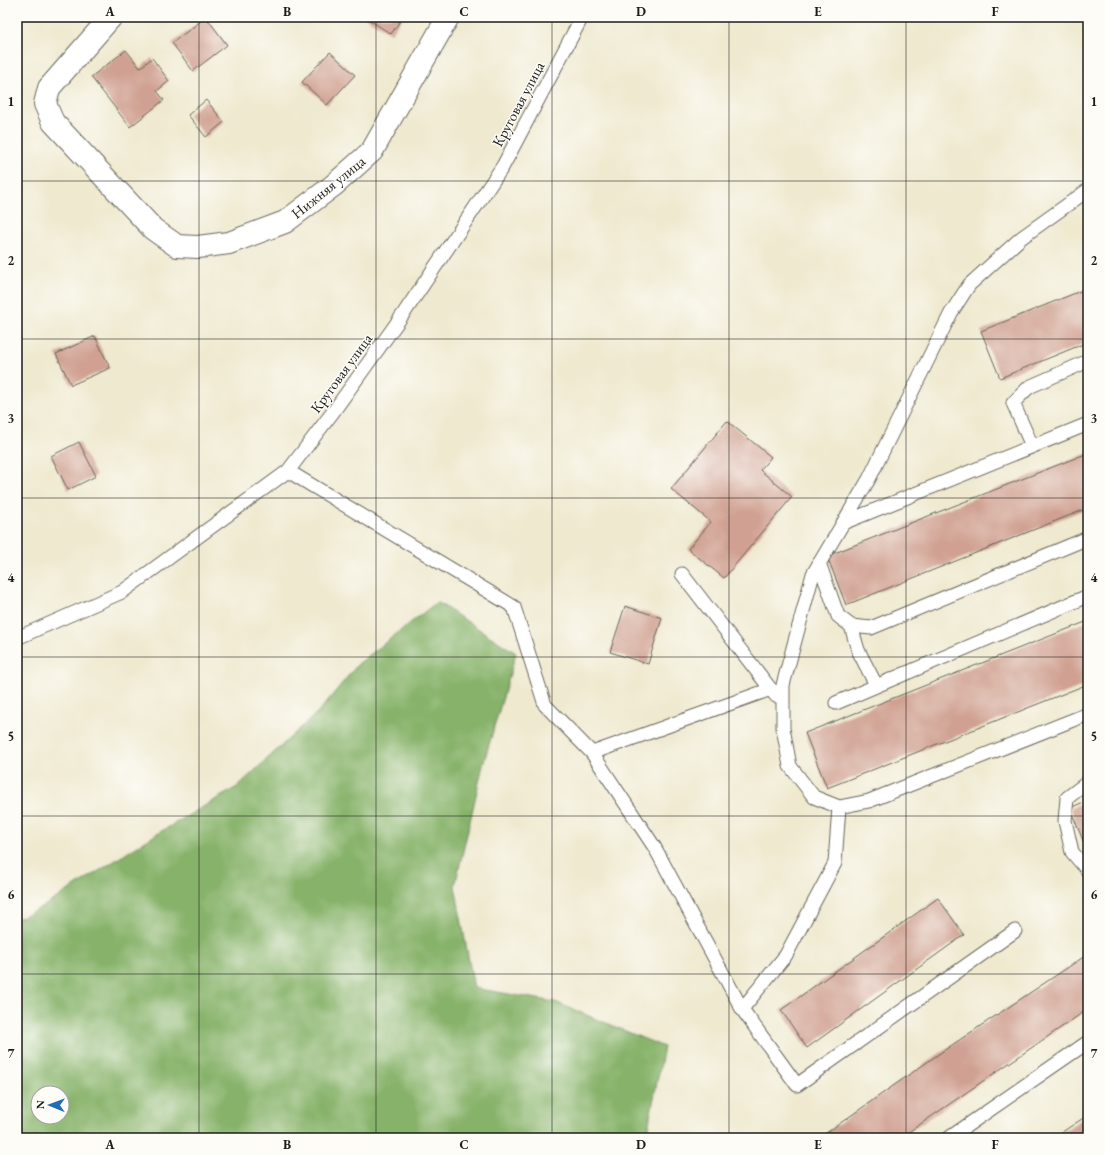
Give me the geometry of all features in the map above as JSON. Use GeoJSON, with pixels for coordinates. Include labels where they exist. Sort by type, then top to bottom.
{"type":"FeatureCollection","features":[{"type":"Feature","properties":{"kind":"street","name":"Нижняя улица"},"geometry":{"type":"LineString","coordinates":[[111,17],[50,88],[45,104],[52,122],[153,229],[177,246],[198,247],[229,243],[285,222],[334,185],[372,151],[448,17]]}},
{"type":"Feature","properties":{"kind":"lane","name":"Круговая улица"},"geometry":{"type":"LineString","coordinates":[[17,638],[122,592],[288,471],[404,314],[503,166],[582,17]]}},
{"type":"Feature","properties":{"kind":"lane"},"geometry":{"type":"LineString","coordinates":[[1088,190],[1021,238],[969,285],[951,312],[869,479],[813,574],[783,686],[783,728],[790,766],[814,797],[839,807],[869,801],[1088,714]]}},
{"type":"Feature","properties":{"kind":"lane"},"geometry":{"type":"LineString","coordinates":[[1032,446],[1013,404],[1029,388],[1088,361]]}},
{"type":"Feature","properties":{"kind":"lane"},"geometry":{"type":"LineString","coordinates":[[843,523],[1088,424]]}},
{"type":"Feature","properties":{"kind":"lane"},"geometry":{"type":"LineString","coordinates":[[288,471],[514,607],[545,704],[592,754],[655,848],[742,1009],[797,1085],[1015,931]]}},
{"type":"Feature","properties":{"kind":"lane"},"geometry":{"type":"LineString","coordinates":[[819,563],[838,616],[851,626],[871,628],[1088,538]]}},
{"type":"Feature","properties":{"kind":"lane"},"geometry":{"type":"LineString","coordinates":[[682,574],[783,705]]}},
{"type":"Feature","properties":{"kind":"lane"},"geometry":{"type":"LineString","coordinates":[[836,703],[1088,596]]}},
{"type":"Feature","properties":{"kind":"lane"},"geometry":{"type":"LineString","coordinates":[[851,626],[858,650],[876,685]]}},
{"type":"Feature","properties":{"kind":"lane"},"geometry":{"type":"LineString","coordinates":[[592,754],[771,689]]}},
{"type":"Feature","properties":{"kind":"lane"},"geometry":{"type":"LineString","coordinates":[[1088,782],[1067,798],[1065,821],[1072,852],[1088,871]]}},
{"type":"Feature","properties":{"kind":"lane"},"geometry":{"type":"LineString","coordinates":[[742,1009],[786,955],[835,863],[839,807]]}},
{"type":"Feature","properties":{"kind":"lane"},"geometry":{"type":"LineString","coordinates":[[948,1138],[1088,1042]]}},
{"type":"Feature","properties":{"kind":"green space"},"geometry":{"type":"Polygon","coordinates":[[[437,602],[516,653],[483,765],[455,886],[474,988],[555,1002],[664,1047],[646,1138],[17,1138],[17,919],[41,908],[155,835],[237,787],[321,709],[358,664],[437,602]]]}},
{"type":"Feature","properties":{"kind":"building"},"geometry":{"type":"Polygon","coordinates":[[[206,17],[227,45],[193,71],[172,43],[206,17]]]}},
{"type":"Feature","properties":{"kind":"building"},"geometry":{"type":"Polygon","coordinates":[[[365,17],[403,17],[391,34],[365,17]]]}},
{"type":"Feature","properties":{"kind":"building"},"geometry":{"type":"Polygon","coordinates":[[[126,50],[140,68],[152,58],[169,81],[157,91],[164,100],[130,127],[91,77],[126,50]]]}},
{"type":"Feature","properties":{"kind":"building"},"geometry":{"type":"Polygon","coordinates":[[[330,52],[355,75],[327,105],[302,82],[330,52]]]}},
{"type":"Feature","properties":{"kind":"building"},"geometry":{"type":"Polygon","coordinates":[[[206,100],[224,122],[206,137],[188,115],[206,100]]]}},
{"type":"Feature","properties":{"kind":"building"},"geometry":{"type":"Polygon","coordinates":[[[1088,288],[1088,342],[1000,378],[981,331],[1088,288]]]}},
{"type":"Feature","properties":{"kind":"building"},"geometry":{"type":"Polygon","coordinates":[[[95,336],[110,368],[71,385],[56,354],[95,336]]]}},
{"type":"Feature","properties":{"kind":"building"},"geometry":{"type":"Polygon","coordinates":[[[727,421],[771,457],[760,470],[792,497],[724,578],[688,549],[711,522],[671,489],[727,421]]]}},
{"type":"Feature","properties":{"kind":"building"},"geometry":{"type":"Polygon","coordinates":[[[79,442],[96,476],[68,490],[51,456],[79,442]]]}},
{"type":"Feature","properties":{"kind":"building"},"geometry":{"type":"Polygon","coordinates":[[[1088,453],[1088,508],[846,605],[827,556],[1088,453]]]}},
{"type":"Feature","properties":{"kind":"building"},"geometry":{"type":"Polygon","coordinates":[[[625,606],[662,618],[648,664],[610,652],[625,606]]]}},
{"type":"Feature","properties":{"kind":"building"},"geometry":{"type":"Polygon","coordinates":[[[1088,621],[1088,684],[827,788],[805,733],[1088,621]]]}},
{"type":"Feature","properties":{"kind":"building"},"geometry":{"type":"Polygon","coordinates":[[[1088,800],[1088,853],[1070,808],[1088,800]]]}},
{"type":"Feature","properties":{"kind":"building"},"geometry":{"type":"Polygon","coordinates":[[[938,898],[964,935],[807,1048],[781,1010],[938,898]]]}},
{"type":"Feature","properties":{"kind":"building"},"geometry":{"type":"Polygon","coordinates":[[[1088,954],[1088,1009],[900,1138],[819,1138],[943,1051],[1088,954]]]}},
{"type":"Feature","properties":{"kind":"building"},"geometry":{"type":"Polygon","coordinates":[[[1088,1115],[1088,1138],[1053,1138],[1088,1115]]]}}]}
